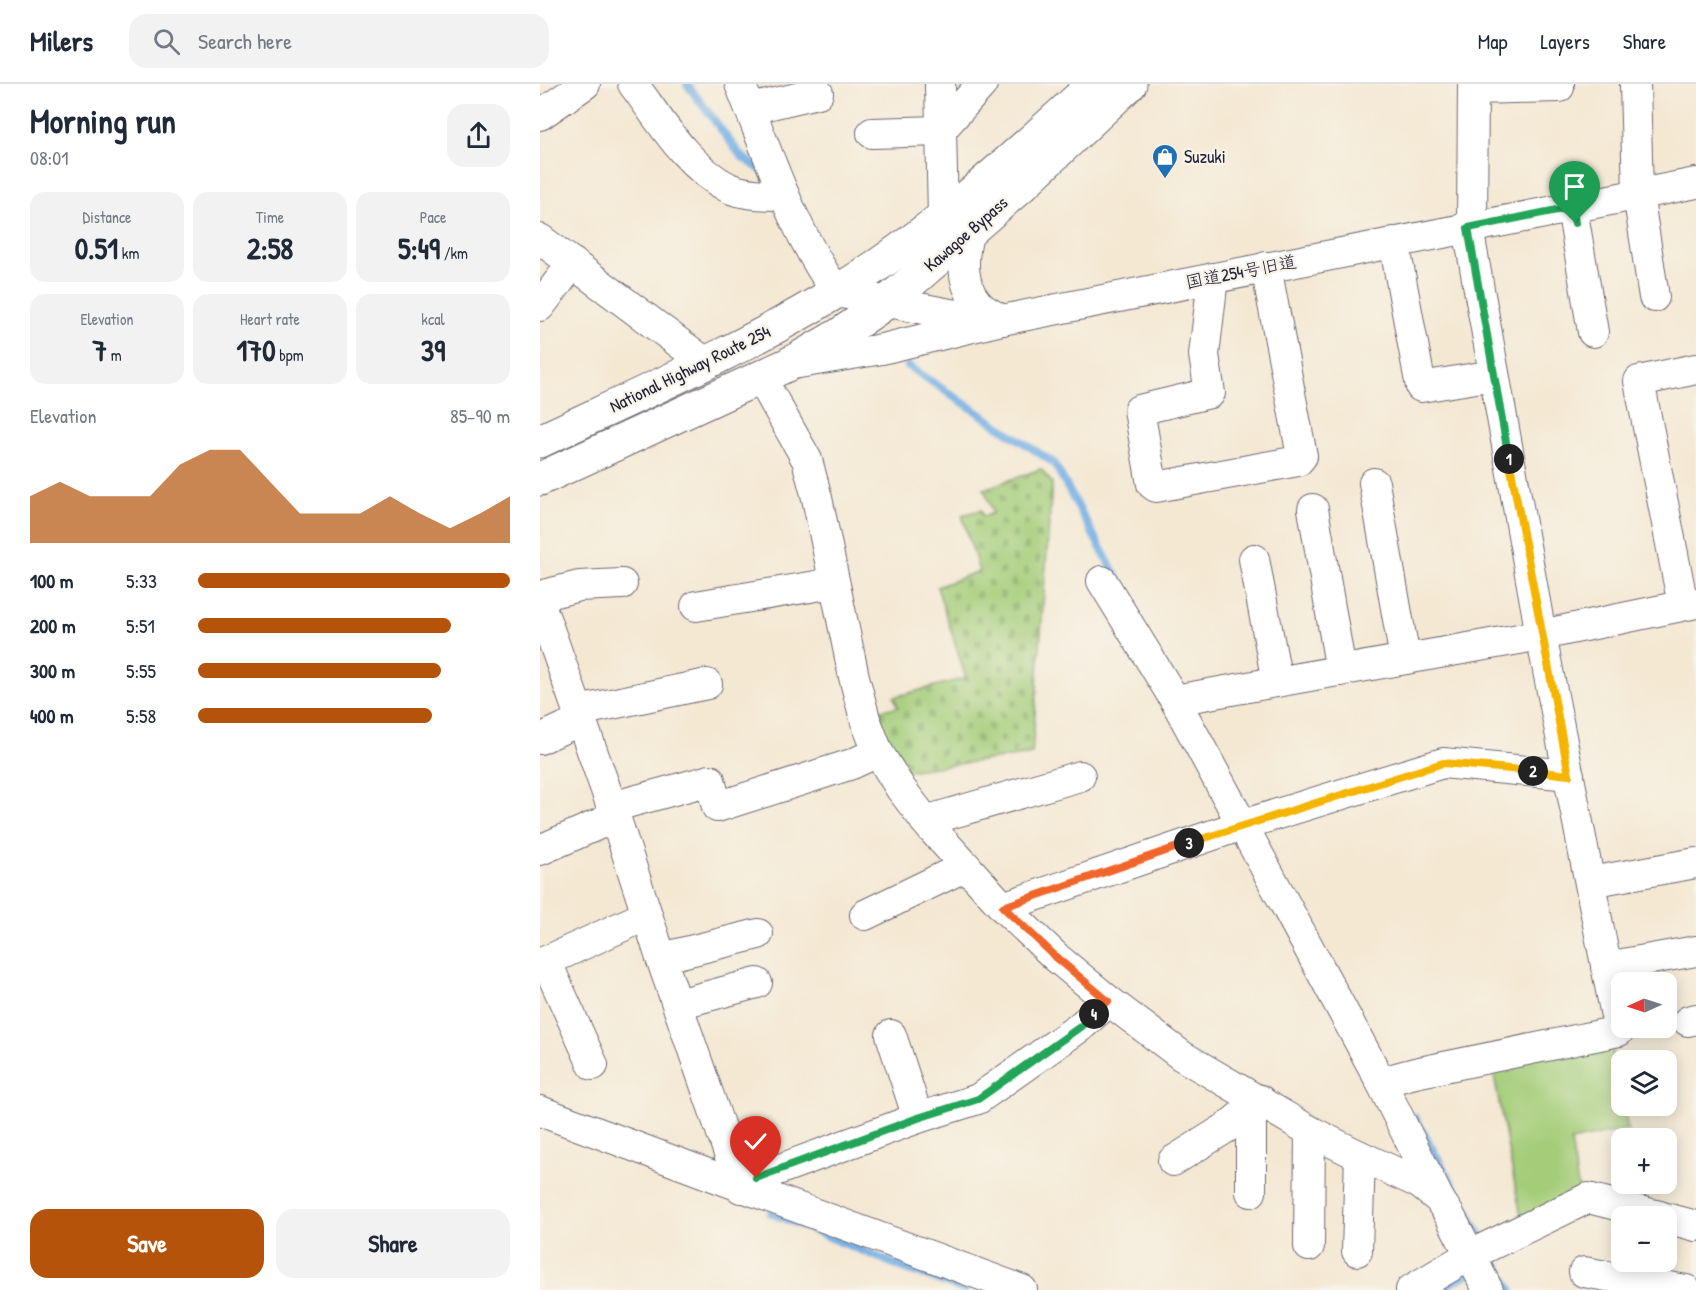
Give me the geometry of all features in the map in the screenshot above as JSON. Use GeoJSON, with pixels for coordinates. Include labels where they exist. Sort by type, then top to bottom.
{"type":"FeatureCollection","features":[{"type":"Feature","properties":{"kind":"highway","name":"Kawagoe Bypass"},"geometry":{"type":"LineString","coordinates":[[774,372],[839,335],[887,302],[956,224],[1094,84]]}},
{"type":"Feature","properties":{"kind":"highway","name":"Kawagoe Bypass"},"geometry":{"type":"LineString","coordinates":[[837,292],[886,259],[956,224],[1019,188],[1130,84]]}},
{"type":"Feature","properties":{"kind":"highway","name":"National Highway Route 254"},"geometry":{"type":"LineString","coordinates":[[540,441],[706,363],[784,323],[837,292]]}},
{"type":"Feature","properties":{"kind":"highway","name":"National Highway Route 254"},"geometry":{"type":"LineString","coordinates":[[540,479],[774,372]]}},
{"type":"Feature","properties":{"kind":"street"},"geometry":{"type":"LineString","coordinates":[[540,116],[585,84]]}},
{"type":"Feature","properties":{"kind":"street"},"geometry":{"type":"LineString","coordinates":[[633,84],[700,169],[731,189],[760,195],[784,195]]}},
{"type":"Feature","properties":{"kind":"street"},"geometry":{"type":"LineString","coordinates":[[940,84],[940,131],[956,224],[964,249],[967,285],[974,299],[983,309],[1002,320]]}},
{"type":"Feature","properties":{"kind":"street"},"geometry":{"type":"LineString","coordinates":[[872,133],[940,131],[982,84]]}},
{"type":"Feature","properties":{"kind":"street"},"geometry":{"type":"LineString","coordinates":[[1381,1082],[1618,1031],[1541,635],[1470,228],[1474,86],[1559,87],[1559,84]]}},
{"type":"Feature","properties":{"kind":"street"},"geometry":{"type":"LineString","coordinates":[[1635,84],[1638,194],[1654,297]]}},
{"type":"Feature","properties":{"kind":"street"},"geometry":{"type":"LineString","coordinates":[[818,93],[745,97],[784,195],[819,266],[837,292],[950,314],[1002,320]]}},
{"type":"Feature","properties":{"kind":"street","name":"国道254号旧道"},"geometry":{"type":"LineString","coordinates":[[774,372],[882,350],[1002,320],[1696,183]]}},
{"type":"Feature","properties":{"kind":"street"},"geometry":{"type":"LineString","coordinates":[[1572,207],[1593,332]]}},
{"type":"Feature","properties":{"kind":"street"},"geometry":{"type":"LineString","coordinates":[[540,239],[706,363]]}},
{"type":"Feature","properties":{"kind":"street"},"geometry":{"type":"LineString","coordinates":[[1394,242],[1421,387],[1494,375]]}},
{"type":"Feature","properties":{"kind":"street"},"geometry":{"type":"LineString","coordinates":[[540,306],[573,263]]}},
{"type":"Feature","properties":{"kind":"street"},"geometry":{"type":"LineString","coordinates":[[1213,278],[1204,356],[1210,393],[1139,410],[1152,484],[1156,487],[1298,461],[1302,456],[1266,267]]}},
{"type":"Feature","properties":{"kind":"street"},"geometry":{"type":"LineString","coordinates":[[1175,700],[1541,635],[1690,604],[1639,381],[1696,369]]}},
{"type":"Feature","properties":{"kind":"street"},"geometry":{"type":"LineString","coordinates":[[774,372],[807,460],[817,498],[854,677],[865,719],[878,752],[901,789],[925,821],[1003,907],[1057,958],[1108,1001],[1182,1056],[1256,1104],[1419,1183],[1439,1199]]}},
{"type":"Feature","properties":{"kind":"street"},"geometry":{"type":"LineString","coordinates":[[1374,483],[1405,659]]}},
{"type":"Feature","properties":{"kind":"street"},"geometry":{"type":"LineString","coordinates":[[1313,509],[1341,671]]}},
{"type":"Feature","properties":{"kind":"street"},"geometry":{"type":"LineString","coordinates":[[1254,559],[1277,682]]}},
{"type":"Feature","properties":{"kind":"street"},"geometry":{"type":"LineString","coordinates":[[1102,581],[1175,700],[1381,1082],[1439,1199],[1481,1263]]}},
{"type":"Feature","properties":{"kind":"street"},"geometry":{"type":"LineString","coordinates":[[696,606],[834,583]]}},
{"type":"Feature","properties":{"kind":"street"},"geometry":{"type":"LineString","coordinates":[[540,596],[579,586],[622,584]]}},
{"type":"Feature","properties":{"kind":"street"},"geometry":{"type":"LineString","coordinates":[[540,604],[613,812],[661,958],[743,1188]]}},
{"type":"Feature","properties":{"kind":"street"},"geometry":{"type":"LineString","coordinates":[[540,740],[580,716],[707,684]]}},
{"type":"Feature","properties":{"kind":"street"},"geometry":{"type":"LineString","coordinates":[[540,850],[613,812],[710,780],[717,807],[852,764],[878,752]]}},
{"type":"Feature","properties":{"kind":"street"},"geometry":{"type":"LineString","coordinates":[[1003,907],[1242,825],[1443,763],[1569,775]]}},
{"type":"Feature","properties":{"kind":"street"},"geometry":{"type":"LineString","coordinates":[[925,821],[1080,776]]}},
{"type":"Feature","properties":{"kind":"street"},"geometry":{"type":"LineString","coordinates":[[1590,882],[1696,863]]}},
{"type":"Feature","properties":{"kind":"street"},"geometry":{"type":"LineString","coordinates":[[865,915],[966,867]]}},
{"type":"Feature","properties":{"kind":"street"},"geometry":{"type":"LineString","coordinates":[[593,1065],[543,962],[647,915]]}},
{"type":"Feature","properties":{"kind":"street"},"geometry":{"type":"LineString","coordinates":[[661,958],[758,934]]}},
{"type":"Feature","properties":{"kind":"street"},"geometry":{"type":"LineString","coordinates":[[1606,967],[1696,951]]}},
{"type":"Feature","properties":{"kind":"street"},"geometry":{"type":"LineString","coordinates":[[678,1004],[758,983]]}},
{"type":"Feature","properties":{"kind":"street"},"geometry":{"type":"LineString","coordinates":[[743,1188],[756,1178],[918,1118],[978,1099],[1080,1027],[1108,1001]]}},
{"type":"Feature","properties":{"kind":"street"},"geometry":{"type":"LineString","coordinates":[[891,1035],[918,1118]]}},
{"type":"Feature","properties":{"kind":"street"},"geometry":{"type":"LineString","coordinates":[[1173,1161],[1226,1128],[1256,1104]]}},
{"type":"Feature","properties":{"kind":"street"},"geometry":{"type":"LineString","coordinates":[[1251,1192],[1256,1104]]}},
{"type":"Feature","properties":{"kind":"street"},"geometry":{"type":"LineString","coordinates":[[540,1111],[1022,1290]]}},
{"type":"Feature","properties":{"kind":"street"},"geometry":{"type":"LineString","coordinates":[[1309,1246],[1311,1131]]}},
{"type":"Feature","properties":{"kind":"street"},"geometry":{"type":"LineString","coordinates":[[1357,1251],[1360,1156]]}},
{"type":"Feature","properties":{"kind":"street"},"geometry":{"type":"LineString","coordinates":[[1411,1290],[1481,1263],[1588,1198],[1620,1206]]}},
{"type":"Feature","properties":{"kind":"street"},"geometry":{"type":"LineString","coordinates":[[1677,1221],[1696,1226]]}},
{"type":"Feature","properties":{"kind":"street"},"geometry":{"type":"LineString","coordinates":[[1584,1272],[1686,1290]]}},
{"type":"Feature","properties":{"kind":"green space"},"geometry":{"type":"Polygon","coordinates":[[[1041,469],[1052,483],[1032,754],[906,771],[891,746],[875,711],[898,707],[894,697],[966,678],[937,587],[979,571],[962,515],[981,510],[983,517],[993,513],[984,489],[1041,469]]]}},
{"type":"Feature","properties":{"kind":"green space"},"geometry":{"type":"Polygon","coordinates":[[[1611,1042],[1611,1116],[1625,1116],[1628,1128],[1611,1128],[1611,1133],[1571,1141],[1579,1193],[1522,1222],[1492,1065],[1611,1042]]]}},
{"type":"Feature","properties":{"kind":"waterway"},"geometry":{"type":"LineString","coordinates":[[687,84],[741,156],[764,172]]}},
{"type":"Feature","properties":{"kind":"waterway"},"geometry":{"type":"LineString","coordinates":[[908,366],[1054,463],[1118,580]]}},
{"type":"Feature","properties":{"kind":"waterway"},"geometry":{"type":"LineString","coordinates":[[1415,1118],[1484,1241]]}},
{"type":"Feature","properties":{"kind":"waterway"},"geometry":{"type":"LineString","coordinates":[[771,1213],[904,1268],[965,1290]]}},
{"type":"Feature","properties":{"kind":"waterway"},"geometry":{"type":"LineString","coordinates":[[1490,1252],[1511,1290]]}},
{"type":"Feature","properties":{"kind":"waterway"},"geometry":{"type":"LineString","coordinates":[[1448,1285],[1472,1272]]}},
{"type":"Feature","properties":{"kind":"place","name":"Suzuki"},"geometry":{"type":"Point","coordinates":[1165,180]}},
{"type":"Feature","properties":{"kind":"route"},"geometry":{"type":"LineString","coordinates":[[756,1178],[918,1118],[978,1099],[1080,1027],[1108,1001],[1057,958],[1003,907],[1242,825],[1443,763],[1569,775],[1541,635],[1468,228],[1572,207],[1575,223]]}}]}
